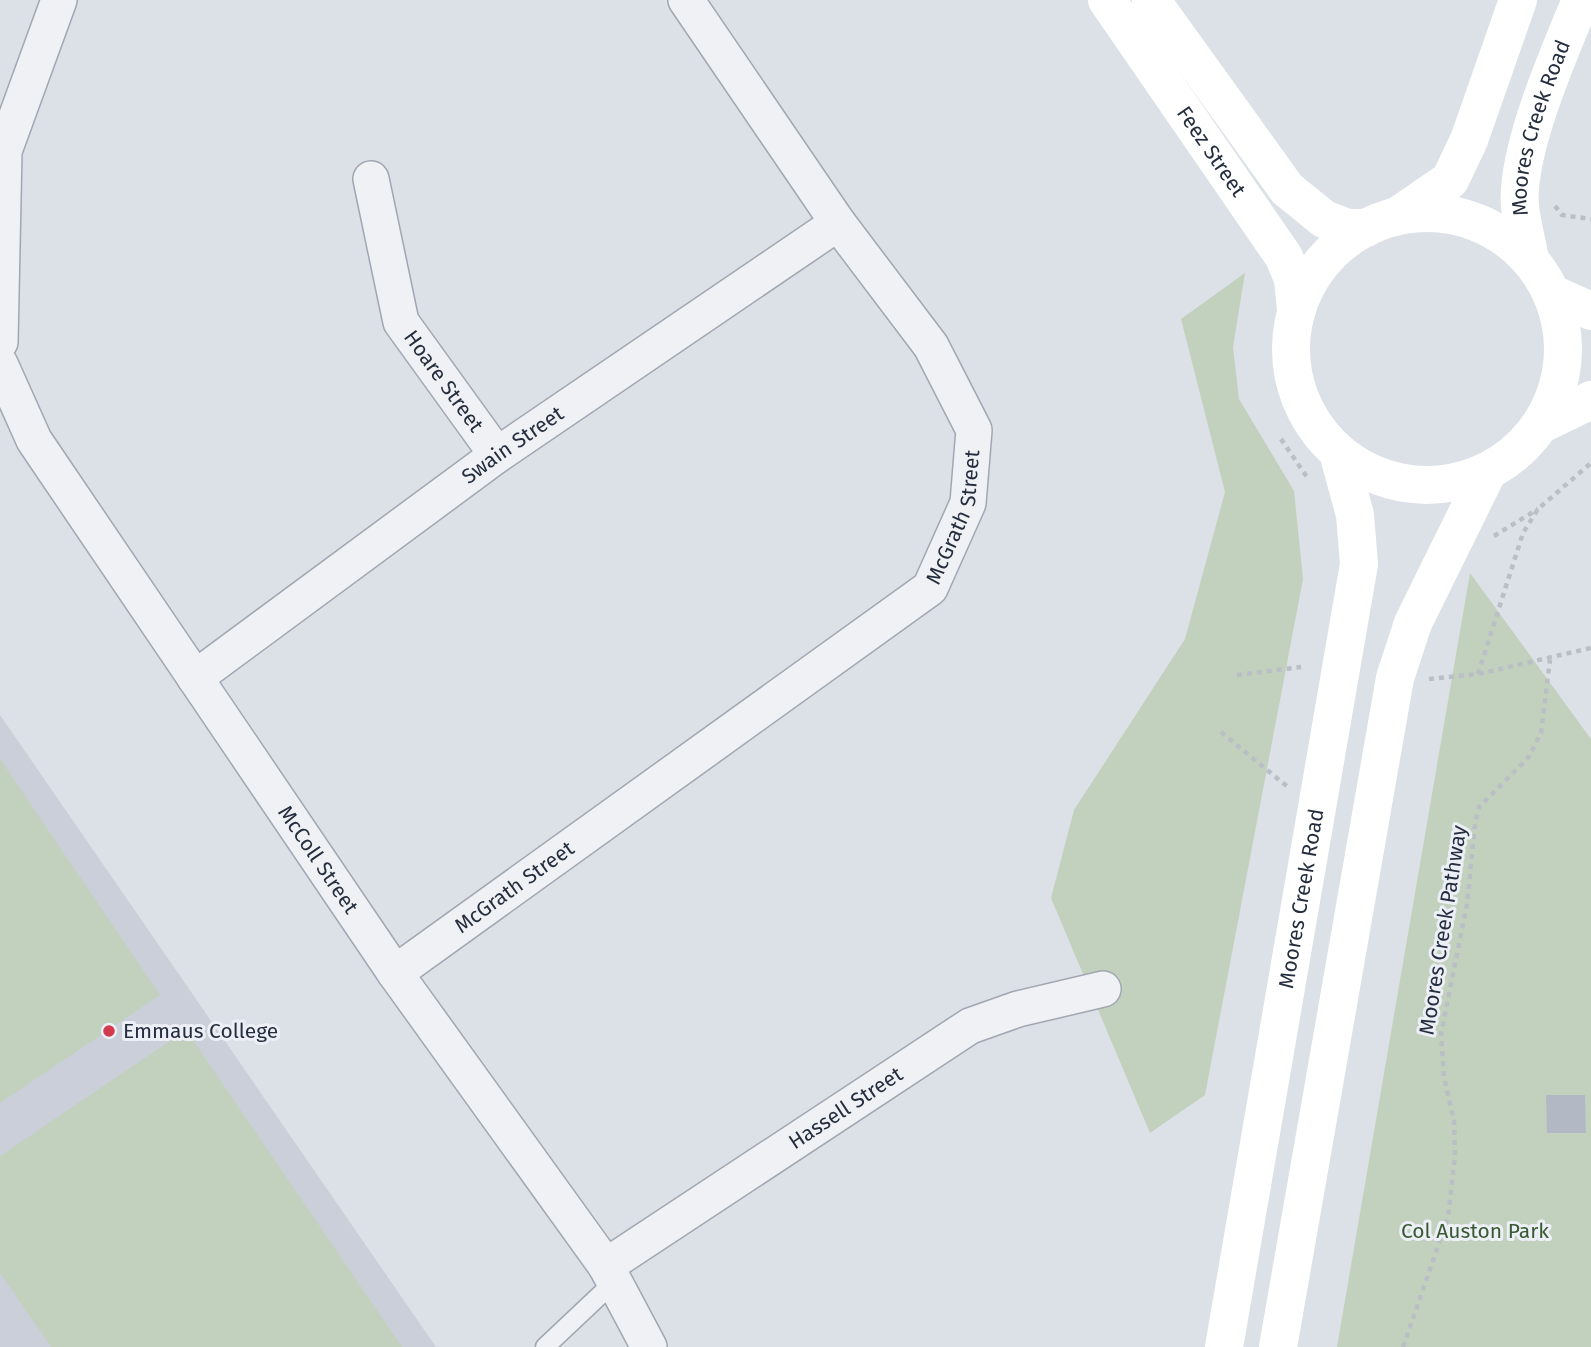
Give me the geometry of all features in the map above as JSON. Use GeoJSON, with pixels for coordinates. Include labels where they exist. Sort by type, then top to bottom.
{"type":"FeatureCollection","features":[{"type":"Feature","properties":{"kind":"main road","name":"Feez Street"},"geometry":{"type":"LineString","coordinates":[[1107,0],[1284,257],[1293,279],[1296,310]]}},
{"type":"Feature","properties":{"kind":"main road","name":"Feez Street"},"geometry":{"type":"LineString","coordinates":[[1151,0],[1287,189],[1324,219],[1348,228],[1438,213],[1477,223],[1512,242],[1530,260]]}},
{"type":"Feature","properties":{"kind":"main road"},"geometry":{"type":"LineString","coordinates":[[1518,0],[1469,140],[1450,180],[1335,249],[1314,273],[1296,310],[1291,356],[1295,383],[1304,409],[1319,432],[1338,452],[1371,474],[1410,484],[1450,484],[1488,471],[1518,452],[1542,424],[1560,383],[1564,338],[1553,294],[1530,260]]}},
{"type":"Feature","properties":{"kind":"main road","name":"Moores Creek Road"},"geometry":{"type":"LineString","coordinates":[[1530,260],[1520,205],[1524,164],[1550,76],[1581,0]]}},
{"type":"Feature","properties":{"kind":"main road"},"geometry":{"type":"LineString","coordinates":[[1553,294],[1591,311]]}},
{"type":"Feature","properties":{"kind":"main road"},"geometry":{"type":"LineString","coordinates":[[1542,424],[1591,400]]}},
{"type":"Feature","properties":{"kind":"main road","name":"Moores Creek Road"},"geometry":{"type":"LineString","coordinates":[[1224,1347],[1319,813],[1359,564],[1355,515],[1338,452]]}},
{"type":"Feature","properties":{"kind":"main road"},"geometry":{"type":"LineString","coordinates":[[1278,1347],[1395,678],[1413,622],[1488,471]]}},
{"type":"Feature","properties":{"kind":"street"},"geometry":{"type":"LineString","coordinates":[[0,342],[2,151],[59,0]]}},
{"type":"Feature","properties":{"kind":"street","name":"McGrath Street"},"geometry":{"type":"LineString","coordinates":[[396,973],[930,588],[968,503],[974,430],[931,346],[838,223],[686,0]]}},
{"type":"Feature","properties":{"kind":"street","name":"Hoare Street"},"geometry":{"type":"LineString","coordinates":[[371,179],[401,322],[497,455]]}},
{"type":"Feature","properties":{"kind":"street","name":"Swain Street"},"geometry":{"type":"LineString","coordinates":[[195,678],[497,455],[838,223]]}},
{"type":"Feature","properties":{"kind":"street","name":"McColl Street"},"geometry":{"type":"LineString","coordinates":[[0,364],[34,440],[396,973],[610,1274],[649,1347]]}},
{"type":"Feature","properties":{"kind":"street","name":"Hassell Street"},"geometry":{"type":"LineString","coordinates":[[610,1274],[970,1026],[1017,1009],[1103,989]]}},
{"type":"Feature","properties":{"kind":"lane"},"geometry":{"type":"LineString","coordinates":[[545,1347],[610,1274]]}},
{"type":"Feature","properties":{"kind":"path"},"geometry":{"type":"LineString","coordinates":[[1281,439],[1311,484]]}},
{"type":"Feature","properties":{"kind":"path"},"geometry":{"type":"LineString","coordinates":[[1478,674],[1523,533],[1538,509],[1591,463]]}},
{"type":"Feature","properties":{"kind":"path"},"geometry":{"type":"LineString","coordinates":[[1421,680],[1478,674],[1591,649]]}},
{"type":"Feature","properties":{"kind":"path","name":"Moores Creek Pathway"},"geometry":{"type":"LineString","coordinates":[[1403,1347],[1448,1217],[1455,1145],[1454,1121],[1444,1077],[1441,1034],[1467,904],[1475,824],[1479,807],[1528,758],[1541,733],[1550,660]]}},
{"type":"Feature","properties":{"kind":"path"},"geometry":{"type":"LineString","coordinates":[[1237,675],[1301,667]]}},
{"type":"Feature","properties":{"kind":"path"},"geometry":{"type":"LineString","coordinates":[[1222,733],[1319,813]]}},
{"type":"Feature","properties":{"kind":"shaded area","name":"Emmaus College"},"geometry":{"type":"Polygon","coordinates":[[[0,715],[436,1347],[0,1347],[0,715]]]}},
{"type":"Feature","properties":{"kind":"green space"},"geometry":{"type":"Polygon","coordinates":[[[1245,273],[1233,347],[1239,399],[1294,491],[1303,579],[1205,1095],[1150,1133],[1051,898],[1074,810],[1185,639],[1225,492],[1181,319],[1245,273]]]}},
{"type":"Feature","properties":{"kind":"green space","name":"Col Auston Park"},"geometry":{"type":"Polygon","coordinates":[[[1470,573],[1591,739],[1591,1347],[1337,1347],[1470,573]]]}},
{"type":"Feature","properties":{"kind":"green space"},"geometry":{"type":"Polygon","coordinates":[[[0,759],[160,995],[0,1103],[0,759]]]}},
{"type":"Feature","properties":{"kind":"green space"},"geometry":{"type":"Polygon","coordinates":[[[186,1030],[402,1347],[51,1347],[0,1273],[0,1156],[186,1030]]]}},
{"type":"Feature","properties":{"kind":"building"},"geometry":{"type":"Polygon","coordinates":[[[1546,1095],[1585,1095],[1586,1133],[1547,1133],[1546,1095]]]}},
{"type":"Feature","properties":{"kind":"place","name":"Emmaus College"},"geometry":{"type":"Point","coordinates":[109,1031]}}]}
